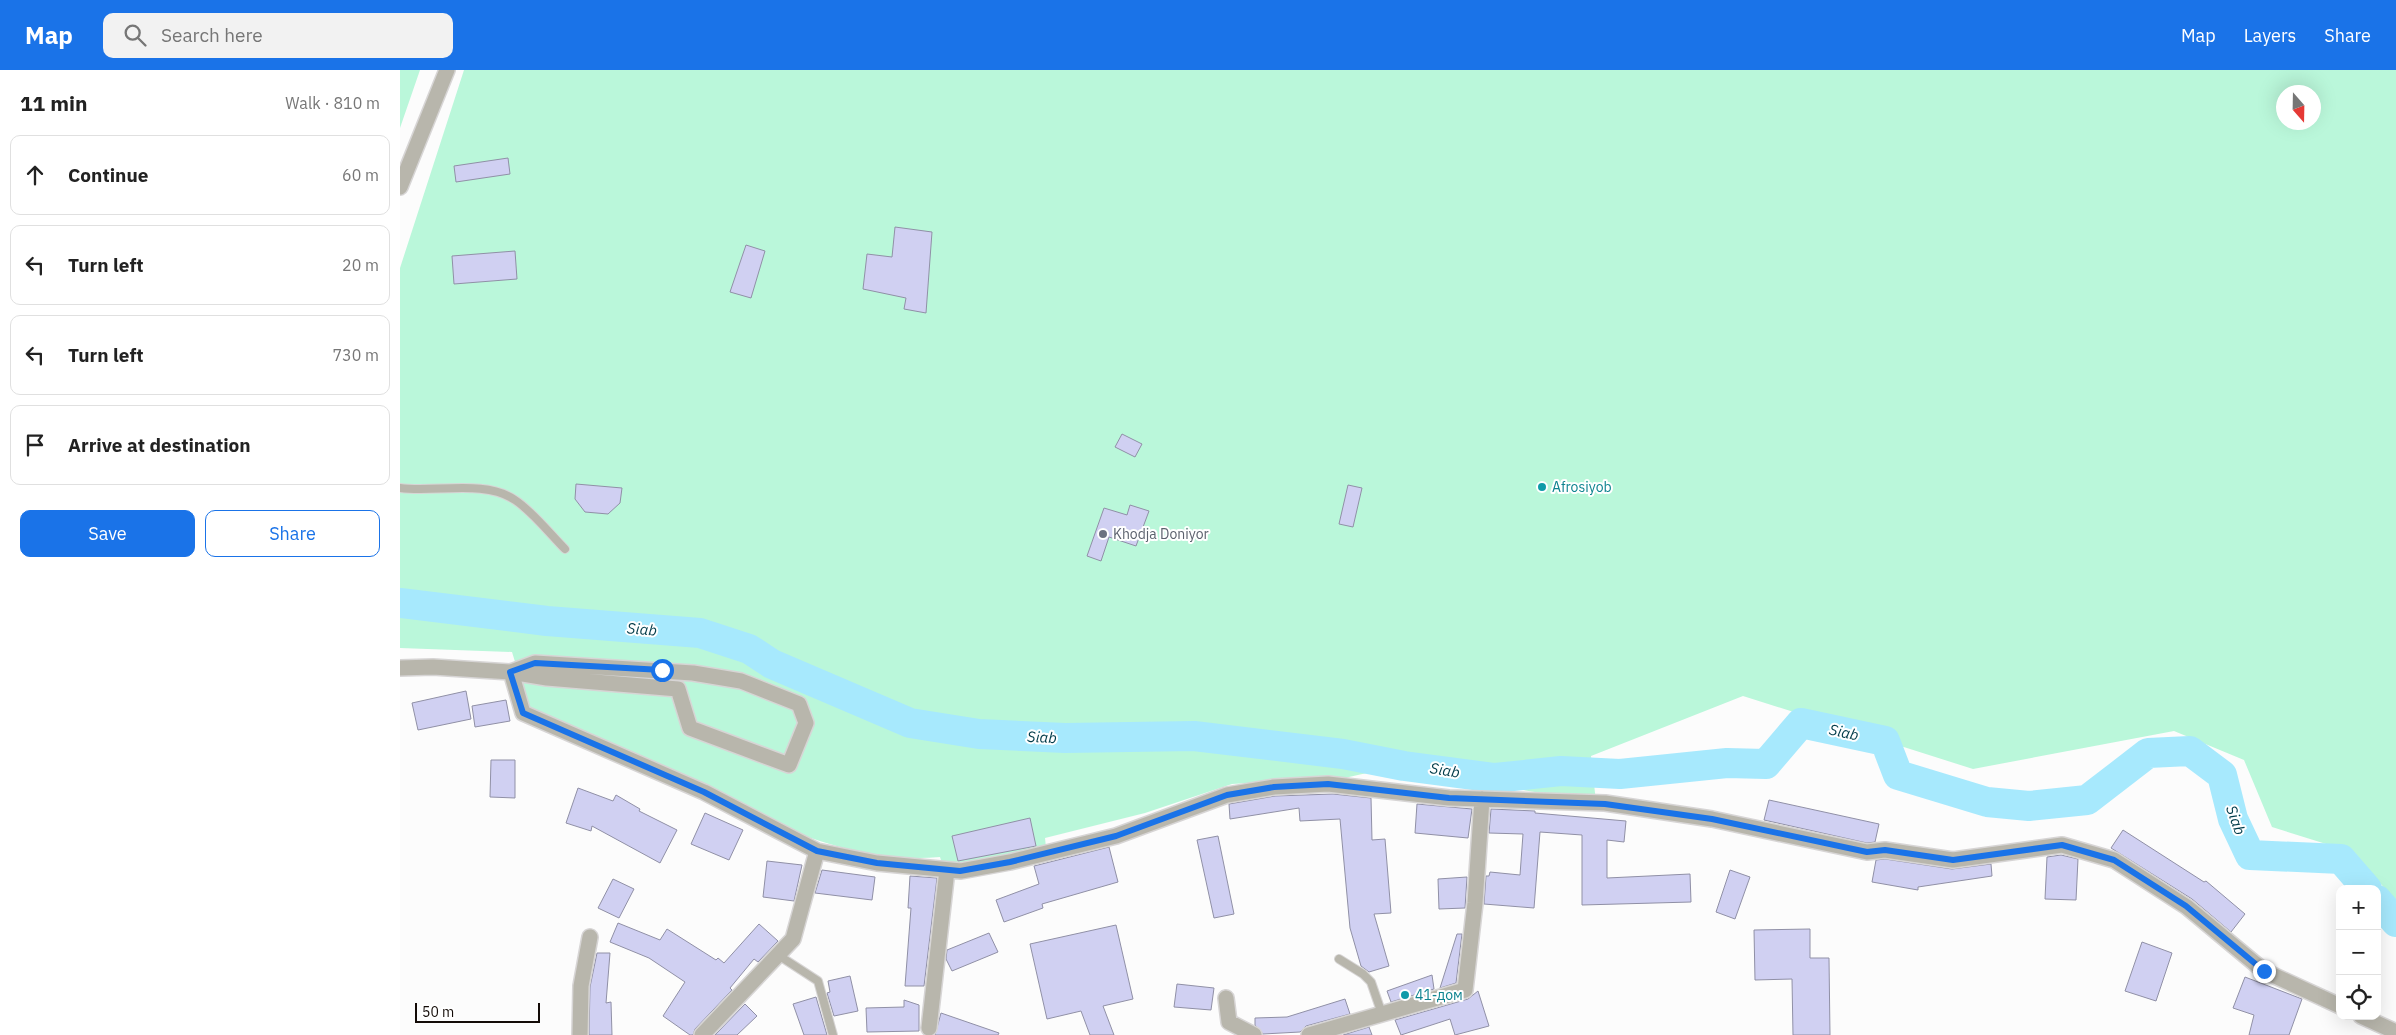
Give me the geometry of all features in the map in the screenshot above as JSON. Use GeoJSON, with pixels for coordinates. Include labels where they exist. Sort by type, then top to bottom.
{"type":"FeatureCollection","features":[{"type":"Feature","properties":{"kind":"street"},"geometry":{"type":"LineString","coordinates":[[400,187],[447,70]]}},
{"type":"Feature","properties":{"kind":"street"},"geometry":{"type":"LineString","coordinates":[[400,668],[433,667],[510,672],[547,678],[678,688],[690,728],[789,765],[806,723],[799,704],[741,681],[693,673],[535,663],[510,672]]}},
{"type":"Feature","properties":{"kind":"street"},"geometry":{"type":"LineString","coordinates":[[510,672],[523,713],[704,792],[817,851],[877,863],[960,871],[1010,862],[1116,836],[1227,795],[1274,787],[1328,784],[1449,798],[1605,804],[1712,819],[1867,852],[1885,850],[1953,860],[2062,845],[2114,860],[2186,906],[2264,971],[2336,1004]]}},
{"type":"Feature","properties":{"kind":"street"},"geometry":{"type":"LineString","coordinates":[[1309,1035],[1465,990],[1475,903],[1482,798]]}},
{"type":"Feature","properties":{"kind":"street"},"geometry":{"type":"LineString","coordinates":[[702,1035],[793,939],[817,851]]}},
{"type":"Feature","properties":{"kind":"street"},"geometry":{"type":"LineString","coordinates":[[929,1028],[947,870]]}},
{"type":"Feature","properties":{"kind":"street"},"geometry":{"type":"LineString","coordinates":[[580,1035],[581,986],[590,937]]}},
{"type":"Feature","properties":{"kind":"street"},"geometry":{"type":"LineString","coordinates":[[1226,998],[1229,1022],[1254,1035]]}},
{"type":"Feature","properties":{"kind":"street"},"geometry":{"type":"LineString","coordinates":[[2370,1020],[2396,1032]]}},
{"type":"Feature","properties":{"kind":"lane"},"geometry":{"type":"LineString","coordinates":[[400,488],[417,491],[469,488],[496,492],[514,499],[565,549]]}},
{"type":"Feature","properties":{"kind":"lane"},"geometry":{"type":"LineString","coordinates":[[778,955],[818,981],[833,1035]]}},
{"type":"Feature","properties":{"kind":"lane"},"geometry":{"type":"LineString","coordinates":[[1339,958],[1363,974],[1371,982],[1382,1014]]}},
{"type":"Feature","properties":{"kind":"green space"},"geometry":{"type":"Polygon","coordinates":[[[400,70],[420,70],[400,128],[400,70]]]}},
{"type":"Feature","properties":{"kind":"green space","name":"Afrosiyob"},"geometry":{"type":"Polygon","coordinates":[[[464,70],[2396,70],[2396,902],[2355,853],[2272,827],[2244,760],[2174,731],[1973,769],[1743,696],[1591,756],[1596,802],[1389,768],[1349,777],[1232,784],[1145,813],[1045,838],[1046,847],[952,868],[943,867],[940,857],[909,858],[878,855],[847,849],[817,840],[535,727],[512,652],[400,648],[400,268],[464,70]]]}},
{"type":"Feature","properties":{"kind":"building"},"geometry":{"type":"Polygon","coordinates":[[[508,158],[510,174],[456,182],[454,166],[508,158]]]}},
{"type":"Feature","properties":{"kind":"building"},"geometry":{"type":"Polygon","coordinates":[[[895,227],[932,232],[926,313],[904,309],[906,298],[863,289],[867,254],[892,257],[895,227]]]}},
{"type":"Feature","properties":{"kind":"building"},"geometry":{"type":"Polygon","coordinates":[[[746,245],[765,251],[751,298],[730,292],[746,245]]]}},
{"type":"Feature","properties":{"kind":"building"},"geometry":{"type":"Polygon","coordinates":[[[515,251],[517,279],[454,284],[452,256],[515,251]]]}},
{"type":"Feature","properties":{"kind":"building"},"geometry":{"type":"Polygon","coordinates":[[[1122,434],[1142,444],[1135,457],[1115,447],[1122,434]]]}},
{"type":"Feature","properties":{"kind":"building"},"geometry":{"type":"Polygon","coordinates":[[[576,484],[622,488],[620,503],[608,514],[585,512],[575,499],[576,484]]]}},
{"type":"Feature","properties":{"kind":"building"},"geometry":{"type":"Polygon","coordinates":[[[1348,485],[1362,488],[1353,527],[1339,524],[1348,485]]]}},
{"type":"Feature","properties":{"kind":"building"},"geometry":{"type":"Polygon","coordinates":[[[1130,505],[1149,511],[1136,546],[1109,537],[1101,561],[1087,556],[1104,508],[1127,515],[1130,505]]]}},
{"type":"Feature","properties":{"kind":"building"},"geometry":{"type":"Polygon","coordinates":[[[466,691],[471,719],[418,730],[412,703],[466,691]]]}},
{"type":"Feature","properties":{"kind":"building"},"geometry":{"type":"Polygon","coordinates":[[[506,700],[510,721],[475,727],[472,706],[506,700]]]}},
{"type":"Feature","properties":{"kind":"building"},"geometry":{"type":"Polygon","coordinates":[[[491,760],[515,760],[515,798],[490,797],[491,760]]]}},
{"type":"Feature","properties":{"kind":"building"},"geometry":{"type":"Polygon","coordinates":[[[578,788],[613,801],[616,795],[640,809],[639,811],[677,830],[660,863],[592,826],[591,831],[566,823],[578,788]]]}},
{"type":"Feature","properties":{"kind":"building"},"geometry":{"type":"Polygon","coordinates":[[[1333,794],[1371,798],[1372,840],[1385,839],[1391,913],[1374,914],[1389,966],[1369,972],[1361,966],[1350,928],[1340,819],[1300,821],[1299,808],[1230,819],[1229,804],[1275,796],[1333,794]]]}},
{"type":"Feature","properties":{"kind":"building"},"geometry":{"type":"Polygon","coordinates":[[[1769,800],[1879,824],[1875,842],[1867,843],[1764,820],[1769,800]]]}},
{"type":"Feature","properties":{"kind":"building"},"geometry":{"type":"Polygon","coordinates":[[[1417,804],[1472,809],[1468,838],[1415,833],[1417,804]]]}},
{"type":"Feature","properties":{"kind":"building"},"geometry":{"type":"Polygon","coordinates":[[[1491,809],[1535,811],[1535,813],[1626,821],[1624,842],[1607,840],[1607,878],[1690,874],[1691,902],[1582,905],[1582,835],[1540,832],[1534,908],[1484,904],[1486,876],[1489,876],[1490,872],[1520,875],[1523,834],[1489,833],[1491,809]]]}},
{"type":"Feature","properties":{"kind":"building"},"geometry":{"type":"Polygon","coordinates":[[[705,813],[743,830],[729,860],[691,844],[705,813]]]}},
{"type":"Feature","properties":{"kind":"building"},"geometry":{"type":"Polygon","coordinates":[[[1030,818],[1036,846],[958,861],[952,836],[1030,818]]]}},
{"type":"Feature","properties":{"kind":"building"},"geometry":{"type":"Polygon","coordinates":[[[2123,830],[2204,882],[2206,881],[2245,914],[2231,932],[2192,899],[2111,848],[2123,830]]]}},
{"type":"Feature","properties":{"kind":"building"},"geometry":{"type":"Polygon","coordinates":[[[1218,836],[1234,914],[1214,918],[1197,840],[1218,836]]]}},
{"type":"Feature","properties":{"kind":"building"},"geometry":{"type":"Polygon","coordinates":[[[1109,847],[1118,882],[1042,904],[1043,908],[1004,922],[996,900],[1039,884],[1034,866],[1109,847]]]}},
{"type":"Feature","properties":{"kind":"building"},"geometry":{"type":"Polygon","coordinates":[[[2061,855],[2078,859],[2076,900],[2045,899],[2047,857],[2061,855]]]}},
{"type":"Feature","properties":{"kind":"building"},"geometry":{"type":"Polygon","coordinates":[[[1885,859],[1952,869],[1991,864],[1992,876],[1918,887],[1918,890],[1872,882],[1876,860],[1885,859]]]}},
{"type":"Feature","properties":{"kind":"building"},"geometry":{"type":"Polygon","coordinates":[[[767,861],[802,865],[794,901],[763,897],[767,861]]]}},
{"type":"Feature","properties":{"kind":"building"},"geometry":{"type":"Polygon","coordinates":[[[822,870],[875,877],[872,900],[815,893],[822,870]]]}},
{"type":"Feature","properties":{"kind":"building"},"geometry":{"type":"Polygon","coordinates":[[[1730,870],[1750,877],[1735,919],[1716,912],[1730,870]]]}},
{"type":"Feature","properties":{"kind":"building"},"geometry":{"type":"Polygon","coordinates":[[[910,876],[937,878],[924,986],[905,986],[911,908],[908,908],[910,876]]]}},
{"type":"Feature","properties":{"kind":"building"},"geometry":{"type":"Polygon","coordinates":[[[1467,877],[1465,908],[1439,909],[1438,879],[1467,877]]]}},
{"type":"Feature","properties":{"kind":"building"},"geometry":{"type":"Polygon","coordinates":[[[613,879],[634,889],[619,918],[598,908],[613,879]]]}},
{"type":"Feature","properties":{"kind":"building"},"geometry":{"type":"Polygon","coordinates":[[[618,923],[660,940],[667,929],[716,960],[718,958],[724,963],[759,924],[778,941],[758,962],[754,959],[730,988],[732,990],[695,1029],[693,1035],[690,1035],[663,1016],[685,982],[649,958],[610,942],[618,923]]]}},
{"type":"Feature","properties":{"kind":"building"},"geometry":{"type":"Polygon","coordinates":[[[1116,925],[1133,999],[1103,1006],[1114,1035],[1090,1035],[1081,1011],[1047,1019],[1030,944],[1116,925]]]}},
{"type":"Feature","properties":{"kind":"building"},"geometry":{"type":"Polygon","coordinates":[[[1810,929],[1810,958],[1829,958],[1830,1035],[1793,1035],[1792,979],[1755,980],[1754,930],[1810,929]]]}},
{"type":"Feature","properties":{"kind":"building"},"geometry":{"type":"Polygon","coordinates":[[[989,933],[998,952],[952,971],[946,959],[947,950],[989,933]]]}},
{"type":"Feature","properties":{"kind":"building"},"geometry":{"type":"Polygon","coordinates":[[[1457,934],[1462,934],[1456,983],[1440,988],[1457,934]]]}},
{"type":"Feature","properties":{"kind":"building"},"geometry":{"type":"Polygon","coordinates":[[[2142,942],[2172,953],[2156,1001],[2125,991],[2142,942]]]}},
{"type":"Feature","properties":{"kind":"building"},"geometry":{"type":"Polygon","coordinates":[[[597,953],[610,953],[606,1003],[611,1002],[612,1035],[589,1035],[590,987],[597,953]]]}},
{"type":"Feature","properties":{"kind":"building","name":"41-дом"},"geometry":{"type":"Polygon","coordinates":[[[1432,975],[1434,989],[1391,1002],[1387,991],[1432,975]]]}},
{"type":"Feature","properties":{"kind":"building"},"geometry":{"type":"Polygon","coordinates":[[[850,976],[858,1011],[834,1016],[827,993],[830,992],[828,981],[850,976]]]}},
{"type":"Feature","properties":{"kind":"building"},"geometry":{"type":"Polygon","coordinates":[[[2245,977],[2302,999],[2289,1035],[2249,1035],[2254,1015],[2233,1008],[2245,977]]]}},
{"type":"Feature","properties":{"kind":"building"},"geometry":{"type":"Polygon","coordinates":[[[1177,984],[1214,988],[1211,1010],[1174,1007],[1177,984]]]}},
{"type":"Feature","properties":{"kind":"building"},"geometry":{"type":"Polygon","coordinates":[[[1478,991],[1489,1026],[1455,1035],[1450,1019],[1401,1035],[1395,1020],[1468,999],[1478,991]]]}},
{"type":"Feature","properties":{"kind":"building"},"geometry":{"type":"Polygon","coordinates":[[[816,997],[827,1035],[804,1035],[793,1004],[816,997]]]}},
{"type":"Feature","properties":{"kind":"building"},"geometry":{"type":"Polygon","coordinates":[[[1345,999],[1350,1014],[1306,1026],[1300,1032],[1263,1034],[1255,1025],[1255,1018],[1287,1017],[1345,999]]]}},
{"type":"Feature","properties":{"kind":"building"},"geometry":{"type":"Polygon","coordinates":[[[904,1000],[919,1005],[919,1031],[867,1032],[866,1008],[904,1007],[904,1000]]]}},
{"type":"Feature","properties":{"kind":"building"},"geometry":{"type":"Polygon","coordinates":[[[745,1004],[757,1016],[737,1035],[715,1035],[745,1004]]]}},
{"type":"Feature","properties":{"kind":"building"},"geometry":{"type":"Polygon","coordinates":[[[941,1013],[999,1033],[998,1035],[935,1035],[941,1013]]]}},
{"type":"Feature","properties":{"kind":"building"},"geometry":{"type":"Polygon","coordinates":[[[1369,1027],[1372,1035],[1343,1035],[1369,1027]]]}},
{"type":"Feature","properties":{"kind":"waterway","name":"Siab"},"geometry":{"type":"LineString","coordinates":[[400,603],[547,621],[700,633],[749,649],[772,664],[910,723],[979,734],[1065,738],[1194,736],[1343,754],[1404,766],[1495,778],[1561,771],[1620,774],[1727,763],[1766,764],[1801,723],[1885,741],[1898,775],[1987,802],[2029,806],[2087,800],[2148,753],[2190,751],[2222,775],[2233,819],[2250,855],[2341,859],[2364,885]]}},
{"type":"Feature","properties":{"kind":"waterway","name":"Siab"},"geometry":{"type":"LineString","coordinates":[[2381,905],[2396,922]]}},
{"type":"Feature","properties":{"kind":"place","name":"Afrosiyob"},"geometry":{"type":"Point","coordinates":[1542,487]}},
{"type":"Feature","properties":{"kind":"place","name":"Khodja Doniyor"},"geometry":{"type":"Point","coordinates":[1103,534]}},
{"type":"Feature","properties":{"kind":"place","name":"41-дом"},"geometry":{"type":"Point","coordinates":[1405,995]}},
{"type":"Feature","properties":{"kind":"route"},"geometry":{"type":"LineString","coordinates":[[662,670],[535,663],[510,672],[519,694],[523,713],[704,792],[777,832],[817,851],[877,863],[960,871],[1010,862],[1116,836],[1227,795],[1274,787],[1328,784],[1449,798],[1605,804],[1712,819],[1791,834],[1867,852],[1885,850],[1953,860],[2062,845],[2114,860],[2186,906],[2264,971]]}}]}
